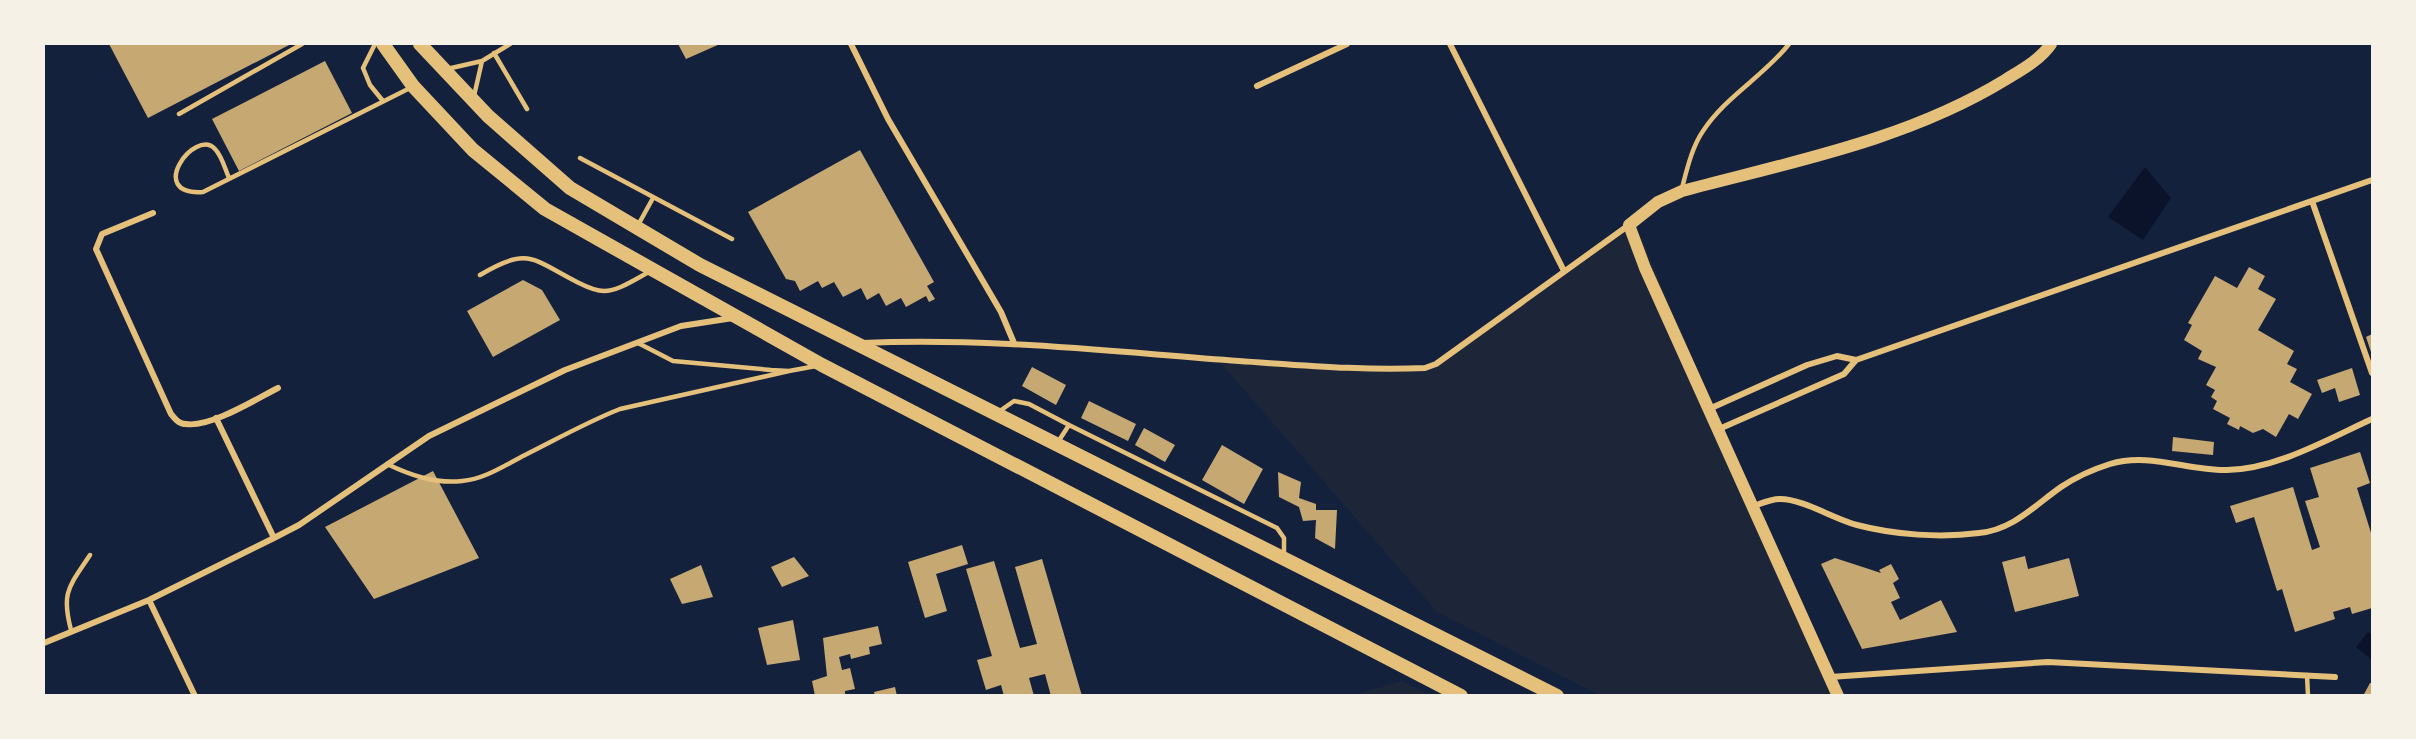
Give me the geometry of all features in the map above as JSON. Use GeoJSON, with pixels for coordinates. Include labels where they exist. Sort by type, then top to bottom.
{"type":"FeatureCollection","features":[{"type":"Feature","properties":{"kind":"main road"},"geometry":{"type":"LineString","coordinates":[[383,44],[413,86],[473,150],[545,209],[822,365],[1461,696]]}},
{"type":"Feature","properties":{"kind":"main road"},"geometry":{"type":"LineString","coordinates":[[420,44],[473,100],[570,188],[635,229],[700,265],[1557,696]]}},
{"type":"Feature","properties":{"kind":"main road"},"geometry":{"type":"LineString","coordinates":[[1838,696],[1629,225],[1658,202],[1682,191],[1864,142],[1970,102],[2024,69],[2051,44]]}},
{"type":"Feature","properties":{"kind":"street"},"geometry":{"type":"LineString","coordinates":[[851,44],[888,119],[1001,312],[1014,343]]}},
{"type":"Feature","properties":{"kind":"street"},"geometry":{"type":"LineString","coordinates":[[1257,86],[1347,44]]}},
{"type":"Feature","properties":{"kind":"street"},"geometry":{"type":"LineString","coordinates":[[1450,44],[1564,271]]}},
{"type":"Feature","properties":{"kind":"street"},"geometry":{"type":"LineString","coordinates":[[1719,429],[1844,374],[1856,360],[2373,180]]}},
{"type":"Feature","properties":{"kind":"street"},"geometry":{"type":"LineString","coordinates":[[2312,201],[2373,373]]}},
{"type":"Feature","properties":{"kind":"street"},"geometry":{"type":"LineString","coordinates":[[153,213],[102,234],[96,249],[171,414],[178,423],[189,425],[216,418],[278,388]]}},
{"type":"Feature","properties":{"kind":"street"},"geometry":{"type":"LineString","coordinates":[[859,344],[911,341],[1014,343],[1283,364],[1425,368],[1436,364],[1629,225]]}},
{"type":"Feature","properties":{"kind":"street"},"geometry":{"type":"LineString","coordinates":[[44,643],[148,600],[299,525],[429,436],[565,370],[681,326],[738,317]]}},
{"type":"Feature","properties":{"kind":"street"},"geometry":{"type":"LineString","coordinates":[[1709,409],[1807,365],[1837,356],[1856,360]]}},
{"type":"Feature","properties":{"kind":"street"},"geometry":{"type":"LineString","coordinates":[[216,418],[274,538]]}},
{"type":"Feature","properties":{"kind":"street"},"geometry":{"type":"LineString","coordinates":[[1754,506],[1781,499],[1858,525],[1877,529],[1919,533],[1981,533],[2007,526],[2039,507],[2061,487],[2111,464],[2136,459],[2226,470],[2254,467],[2294,454],[2373,419]]}},
{"type":"Feature","properties":{"kind":"street"},"geometry":{"type":"LineString","coordinates":[[148,600],[195,696]]}},
{"type":"Feature","properties":{"kind":"street"},"geometry":{"type":"LineString","coordinates":[[1828,677],[2048,662],[2335,677]]}},
{"type":"Feature","properties":{"kind":"lane"},"geometry":{"type":"LineString","coordinates":[[179,114],[302,44]]}},
{"type":"Feature","properties":{"kind":"lane"},"geometry":{"type":"LineString","coordinates":[[375,44],[363,68],[370,85],[383,101]]}},
{"type":"Feature","properties":{"kind":"lane"},"geometry":{"type":"LineString","coordinates":[[445,70],[482,61],[510,44]]}},
{"type":"Feature","properties":{"kind":"lane"},"geometry":{"type":"LineString","coordinates":[[1682,191],[1687,165],[1703,130],[1730,100],[1773,64],[1789,44]]}},
{"type":"Feature","properties":{"kind":"lane"},"geometry":{"type":"LineString","coordinates":[[494,53],[528,109]]}},
{"type":"Feature","properties":{"kind":"lane"},"geometry":{"type":"LineString","coordinates":[[473,100],[482,61]]}},
{"type":"Feature","properties":{"kind":"lane"},"geometry":{"type":"LineString","coordinates":[[230,178],[214,147],[207,144],[199,146],[184,156],[177,166],[176,178],[183,189],[191,193],[203,192],[413,86]]}},
{"type":"Feature","properties":{"kind":"lane"},"geometry":{"type":"LineString","coordinates":[[580,158],[732,240]]}},
{"type":"Feature","properties":{"kind":"lane"},"geometry":{"type":"LineString","coordinates":[[635,229],[653,198]]}},
{"type":"Feature","properties":{"kind":"lane"},"geometry":{"type":"LineString","coordinates":[[480,275],[514,257],[531,258],[589,288],[604,291],[617,288],[653,270]]}},
{"type":"Feature","properties":{"kind":"lane"},"geometry":{"type":"LineString","coordinates":[[638,343],[673,361],[789,371]]}},
{"type":"Feature","properties":{"kind":"lane"},"geometry":{"type":"LineString","coordinates":[[387,464],[412,475],[445,481],[463,481],[488,474],[596,418],[620,409],[822,365]]}},
{"type":"Feature","properties":{"kind":"lane"},"geometry":{"type":"LineString","coordinates":[[997,413],[1014,401],[1029,404],[1277,528],[1284,538],[1284,558]]}},
{"type":"Feature","properties":{"kind":"lane"},"geometry":{"type":"LineString","coordinates":[[1057,443],[1069,425]]}},
{"type":"Feature","properties":{"kind":"lane"},"geometry":{"type":"LineString","coordinates":[[71,630],[65,607],[66,597],[90,555]]}},
{"type":"Feature","properties":{"kind":"lane"},"geometry":{"type":"LineString","coordinates":[[2307,675],[2308,696]]}},
{"type":"Feature","properties":{"kind":"shaded area"},"geometry":{"type":"Polygon","coordinates":[[[2145,167],[2171,198],[2143,240],[2108,217],[2145,167]]]}},
{"type":"Feature","properties":{"kind":"shaded area"},"geometry":{"type":"Polygon","coordinates":[[[1637,217],[1639,233],[1838,695],[1599,695],[1437,612],[1220,362],[1285,367],[1427,371],[1437,367],[1637,217]]]}},
{"type":"Feature","properties":{"kind":"shaded area"},"geometry":{"type":"Polygon","coordinates":[[[2368,632],[2372,635],[2372,660],[2356,647],[2368,632]]]}},
{"type":"Feature","properties":{"kind":"shaded area"},"geometry":{"type":"Polygon","coordinates":[[[1402,681],[1430,695],[1355,695],[1402,681]]]}},
{"type":"Feature","properties":{"kind":"building"},"geometry":{"type":"Polygon","coordinates":[[[109,44],[291,44],[148,118],[109,44]]]}},
{"type":"Feature","properties":{"kind":"building"},"geometry":{"type":"Polygon","coordinates":[[[678,44],[720,44],[686,59],[678,44]]]}},
{"type":"Feature","properties":{"kind":"building"},"geometry":{"type":"Polygon","coordinates":[[[325,61],[352,113],[239,171],[212,119],[325,61]]]}},
{"type":"Feature","properties":{"kind":"building"},"geometry":{"type":"Polygon","coordinates":[[[860,150],[934,282],[927,286],[935,299],[929,302],[926,296],[906,307],[901,298],[886,306],[879,293],[867,300],[861,288],[843,297],[834,282],[822,288],[818,281],[800,291],[795,281],[786,279],[748,212],[860,150]]]}},
{"type":"Feature","properties":{"kind":"building"},"geometry":{"type":"Polygon","coordinates":[[[2249,267],[2265,276],[2258,289],[2276,299],[2258,330],[2294,351],[2287,364],[2297,369],[2290,382],[2312,394],[2298,419],[2289,414],[2276,437],[2263,429],[2253,433],[2240,426],[2239,430],[2227,424],[2230,418],[2213,409],[2217,401],[2211,397],[2215,390],[2206,385],[2216,367],[2198,359],[2202,351],[2184,340],[2192,325],[2188,323],[2215,276],[2237,288],[2249,267]]]}},
{"type":"Feature","properties":{"kind":"building"},"geometry":{"type":"Polygon","coordinates":[[[523,280],[542,290],[560,320],[493,357],[467,311],[523,280]]]}},
{"type":"Feature","properties":{"kind":"building"},"geometry":{"type":"Polygon","coordinates":[[[2372,334],[2372,355],[2366,337],[2372,334]]]}},
{"type":"Feature","properties":{"kind":"building"},"geometry":{"type":"Polygon","coordinates":[[[1032,367],[1066,385],[1056,405],[1022,386],[1032,367]]]}},
{"type":"Feature","properties":{"kind":"building"},"geometry":{"type":"Polygon","coordinates":[[[2352,368],[2360,395],[2339,402],[2335,388],[2322,393],[2317,380],[2352,368]]]}},
{"type":"Feature","properties":{"kind":"building"},"geometry":{"type":"Polygon","coordinates":[[[1089,401],[1136,424],[1128,441],[1081,418],[1089,401]]]}},
{"type":"Feature","properties":{"kind":"building"},"geometry":{"type":"Polygon","coordinates":[[[1144,428],[1175,445],[1165,462],[1135,445],[1144,428]]]}},
{"type":"Feature","properties":{"kind":"building"},"geometry":{"type":"Polygon","coordinates":[[[2173,437],[2214,442],[2213,455],[2172,451],[2173,437]]]}},
{"type":"Feature","properties":{"kind":"building"},"geometry":{"type":"Polygon","coordinates":[[[1222,445],[1263,469],[1244,504],[1202,480],[1222,445]]]}},
{"type":"Feature","properties":{"kind":"building"},"geometry":{"type":"Polygon","coordinates":[[[2360,452],[2370,483],[2357,488],[2372,536],[2372,608],[2352,614],[2350,607],[2333,612],[2335,619],[2295,632],[2282,589],[2277,591],[2254,517],[2236,523],[2230,506],[2293,487],[2312,550],[2320,547],[2305,501],[2319,497],[2310,468],[2360,452]]]}},
{"type":"Feature","properties":{"kind":"building"},"geometry":{"type":"Polygon","coordinates":[[[433,471],[479,558],[374,599],[325,527],[433,471]]]}},
{"type":"Feature","properties":{"kind":"building"},"geometry":{"type":"Polygon","coordinates":[[[1278,472],[1301,482],[1299,498],[1316,504],[1316,510],[1337,510],[1335,549],[1315,538],[1316,520],[1303,521],[1299,507],[1279,497],[1278,472]]]}},
{"type":"Feature","properties":{"kind":"building"},"geometry":{"type":"Polygon","coordinates":[[[962,545],[968,564],[936,574],[947,611],[925,618],[908,562],[962,545]]]}},
{"type":"Feature","properties":{"kind":"building"},"geometry":{"type":"Polygon","coordinates":[[[2025,556],[2028,569],[2069,558],[2079,596],[2015,612],[2002,562],[2025,556]]]}},
{"type":"Feature","properties":{"kind":"building"},"geometry":{"type":"Polygon","coordinates":[[[794,557],[809,576],[782,587],[771,567],[794,557]]]}},
{"type":"Feature","properties":{"kind":"building"},"geometry":{"type":"Polygon","coordinates":[[[1835,558],[1881,573],[1879,570],[1891,564],[1899,579],[1893,583],[1900,598],[1891,602],[1900,620],[1941,600],[1957,632],[1862,649],[1821,564],[1835,558]]]}},
{"type":"Feature","properties":{"kind":"building"},"geometry":{"type":"Polygon","coordinates":[[[1042,559],[1082,696],[1051,696],[1045,674],[1029,678],[1034,696],[1004,696],[1001,685],[986,690],[977,660],[992,656],[966,569],[994,561],[1020,648],[1037,644],[1015,567],[1042,559]]]}},
{"type":"Feature","properties":{"kind":"building"},"geometry":{"type":"Polygon","coordinates":[[[701,565],[713,597],[682,604],[670,579],[701,565]]]}},
{"type":"Feature","properties":{"kind":"building"},"geometry":{"type":"Polygon","coordinates":[[[793,620],[800,660],[767,665],[758,628],[793,620]]]}},
{"type":"Feature","properties":{"kind":"building"},"geometry":{"type":"Polygon","coordinates":[[[878,626],[882,644],[869,647],[870,654],[851,659],[850,654],[839,657],[842,670],[850,668],[855,689],[845,691],[845,696],[815,696],[812,681],[827,676],[823,638],[878,626]]]}},
{"type":"Feature","properties":{"kind":"building"},"geometry":{"type":"Polygon","coordinates":[[[2372,683],[2372,696],[2363,696],[2372,683]]]}},
{"type":"Feature","properties":{"kind":"building"},"geometry":{"type":"Polygon","coordinates":[[[895,687],[897,696],[875,696],[874,692],[895,687]]]}}]}
